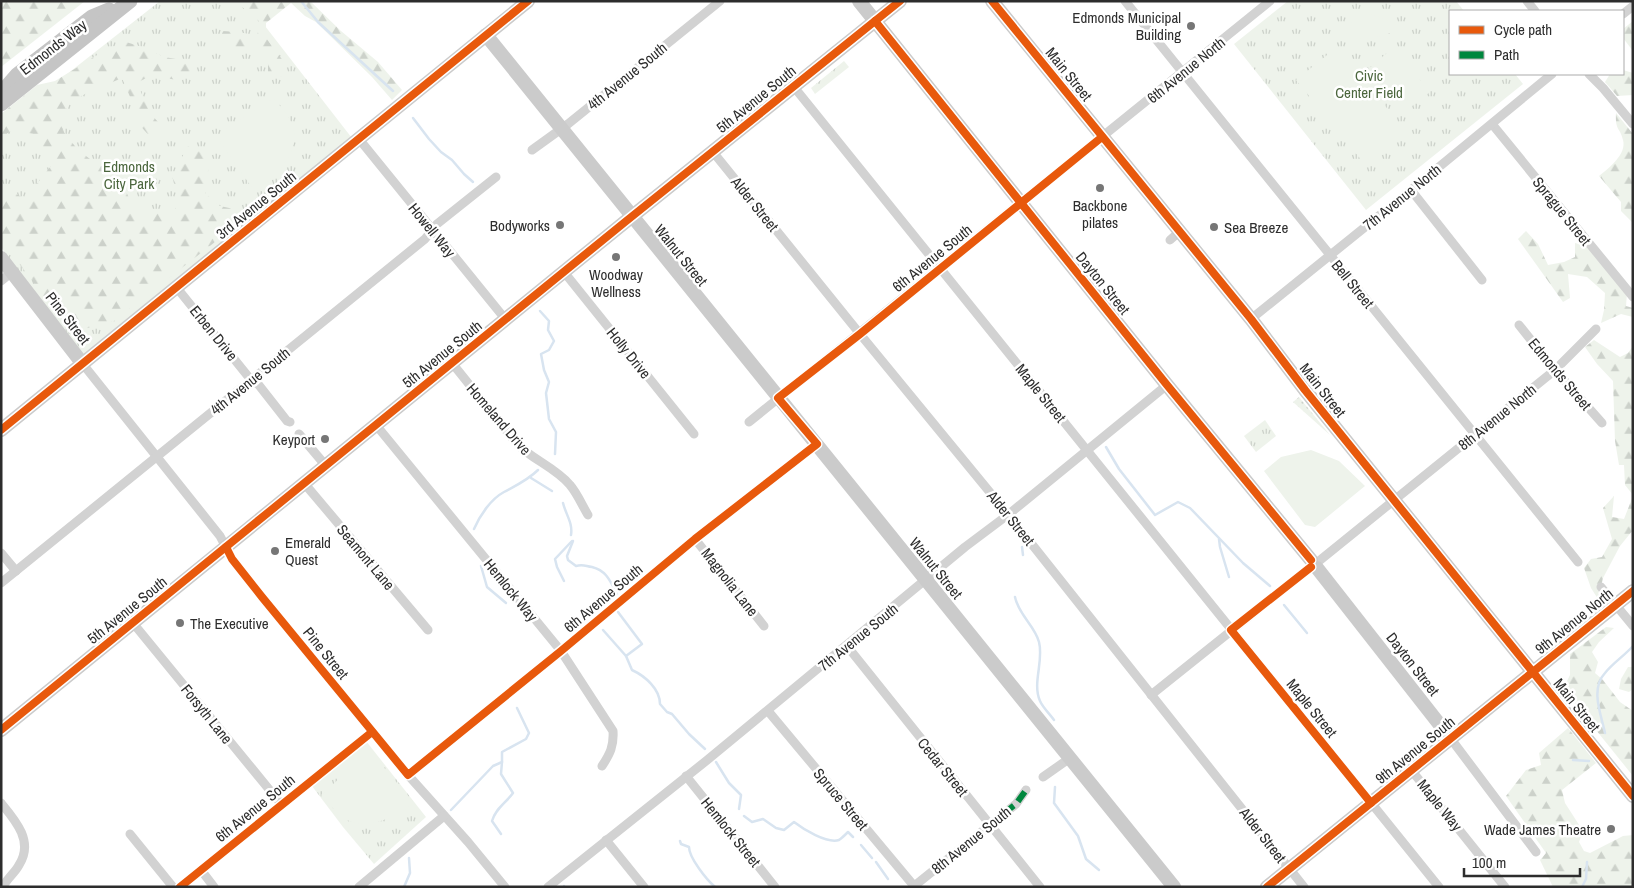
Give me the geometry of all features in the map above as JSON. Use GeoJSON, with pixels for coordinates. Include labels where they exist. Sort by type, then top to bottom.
{"type":"FeatureCollection","features":[{"type":"Feature","properties":{"kind":"main road"},"geometry":{"type":"LineString","coordinates":[[2,96],[130,1]]}},
{"type":"Feature","properties":{"kind":"main road","name":"Edmonds Way"},"geometry":{"type":"LineString","coordinates":[[2,96],[17,75],[92,16],[114,5]]}},
{"type":"Feature","properties":{"kind":"street","name":"3rd Avenue South"},"geometry":{"type":"LineString","coordinates":[[1,430],[528,1]]}},
{"type":"Feature","properties":{"kind":"street","name":"4th Avenue South"},"geometry":{"type":"LineString","coordinates":[[532,150],[720,1]]}},
{"type":"Feature","properties":{"kind":"street","name":"Dayton Street"},"geometry":{"type":"LineString","coordinates":[[859,1],[1167,385],[1314,564],[1451,739],[1536,852]]}},
{"type":"Feature","properties":{"kind":"street","name":"5th Avenue South"},"geometry":{"type":"LineString","coordinates":[[1,730],[900,1]]}},
{"type":"Feature","properties":{"kind":"street","name":"Main Street"},"geometry":{"type":"LineString","coordinates":[[992,1],[1102,137],[1174,236],[1250,319],[1633,796]]}},
{"type":"Feature","properties":{"kind":"street","name":"6th Avenue North"},"geometry":{"type":"LineString","coordinates":[[1102,137],[1270,1]]}},
{"type":"Feature","properties":{"kind":"street","name":"Bell Street"},"geometry":{"type":"LineString","coordinates":[[1126,3],[1578,562]]}},
{"type":"Feature","properties":{"kind":"street","name":"Walnut Street"},"geometry":{"type":"LineString","coordinates":[[486,35],[1174,887]]}},
{"type":"Feature","properties":{"kind":"street","name":"7th Avenue North"},"geometry":{"type":"LineString","coordinates":[[1250,319],[1551,75]]}},
{"type":"Feature","properties":{"kind":"street"},"geometry":{"type":"LineString","coordinates":[[1590,75],[1604,88],[1633,124]]}},
{"type":"Feature","properties":{"kind":"street","name":"Maple Street"},"geometry":{"type":"LineString","coordinates":[[794,87],[1439,887]]}},
{"type":"Feature","properties":{"kind":"street","name":"Sprague Street"},"geometry":{"type":"LineString","coordinates":[[1492,124],[1633,297]]}},
{"type":"Feature","properties":{"kind":"street","name":"6th Avenue South"},"geometry":{"type":"LineString","coordinates":[[749,422],[1102,137]]}},
{"type":"Feature","properties":{"kind":"street","name":"Howell Way"},"geometry":{"type":"LineString","coordinates":[[359,139],[506,320]]}},
{"type":"Feature","properties":{"kind":"street","name":"Alder Street"},"geometry":{"type":"LineString","coordinates":[[713,152],[1009,514],[1304,887]]}},
{"type":"Feature","properties":{"kind":"street","name":"4th Avenue South"},"geometry":{"type":"LineString","coordinates":[[1,583],[425,239],[437,224],[496,177]]}},
{"type":"Feature","properties":{"kind":"street"},"geometry":{"type":"LineString","coordinates":[[1411,190],[1482,280]]}},
{"type":"Feature","properties":{"kind":"street","name":"Pine Street"},"geometry":{"type":"LineString","coordinates":[[1,258],[7,276],[82,363],[220,536],[232,559],[372,732],[468,842],[504,887]]}},
{"type":"Feature","properties":{"kind":"street","name":"Holly Drive"},"geometry":{"type":"LineString","coordinates":[[564,272],[694,434]]}},
{"type":"Feature","properties":{"kind":"street","name":"Erben Drive"},"geometry":{"type":"LineString","coordinates":[[177,288],[251,380],[258,384],[287,421],[290,422]]}},
{"type":"Feature","properties":{"kind":"street","name":"Edmonds Street"},"geometry":{"type":"LineString","coordinates":[[1519,325],[1555,370],[1602,423]]}},
{"type":"Feature","properties":{"kind":"street","name":"8th Avenue North"},"geometry":{"type":"LineString","coordinates":[[1394,500],[1555,370],[1596,329]]}},
{"type":"Feature","properties":{"kind":"street","name":"Homeland Drive"},"geometry":{"type":"LineString","coordinates":[[452,363],[517,444],[527,454],[562,477],[570,485],[588,515]]}},
{"type":"Feature","properties":{"kind":"street","name":"7th Avenue South"},"geometry":{"type":"LineString","coordinates":[[548,887],[768,711],[965,547],[1009,514],[1086,449],[1167,385]]}},
{"type":"Feature","properties":{"kind":"street","name":"Hemlock Way"},"geometry":{"type":"LineString","coordinates":[[376,425],[561,651],[613,732],[614,741],[610,754],[602,766]]}},
{"type":"Feature","properties":{"kind":"street"},"geometry":{"type":"LineString","coordinates":[[299,434],[326,466]]}},
{"type":"Feature","properties":{"kind":"street","name":"6th Avenue South"},"geometry":{"type":"LineString","coordinates":[[408,775],[696,539],[817,444]]}},
{"type":"Feature","properties":{"kind":"street","name":"Seamont Lane"},"geometry":{"type":"LineString","coordinates":[[304,484],[428,630]]}},
{"type":"Feature","properties":{"kind":"street"},"geometry":{"type":"LineString","coordinates":[[1152,694],[1394,500]]}},
{"type":"Feature","properties":{"kind":"street","name":"Magnolia Lane"},"geometry":{"type":"LineString","coordinates":[[696,539],[764,626]]}},
{"type":"Feature","properties":{"kind":"street"},"geometry":{"type":"LineString","coordinates":[[1,553],[16,571]]}},
{"type":"Feature","properties":{"kind":"street"},"geometry":{"type":"LineString","coordinates":[[1600,587],[1633,626]]}},
{"type":"Feature","properties":{"kind":"street","name":"9th Avenue North"},"geometry":{"type":"LineString","coordinates":[[1533,672],[1633,591]]}},
{"type":"Feature","properties":{"kind":"street","name":"Forsyth Lane"},"geometry":{"type":"LineString","coordinates":[[134,622],[281,804]]}},
{"type":"Feature","properties":{"kind":"street","name":"Cedar Street"},"geometry":{"type":"LineString","coordinates":[[847,646],[1040,887]]}},
{"type":"Feature","properties":{"kind":"street","name":"9th Avenue South"},"geometry":{"type":"LineString","coordinates":[[1267,887],[1533,672]]}},
{"type":"Feature","properties":{"kind":"street","name":"Spruce Street"},"geometry":{"type":"LineString","coordinates":[[768,711],[914,887]]}},
{"type":"Feature","properties":{"kind":"street","name":"6th Avenue South"},"geometry":{"type":"LineString","coordinates":[[180,887],[372,732]]}},
{"type":"Feature","properties":{"kind":"street"},"geometry":{"type":"LineString","coordinates":[[1044,777],[1070,758]]}},
{"type":"Feature","properties":{"kind":"street","name":"Maple Way"},"geometry":{"type":"LineString","coordinates":[[1412,771],[1505,887]]}},
{"type":"Feature","properties":{"kind":"street","name":"Hemlock Street"},"geometry":{"type":"LineString","coordinates":[[686,776],[775,887]]}},
{"type":"Feature","properties":{"kind":"street","name":"8th Avenue South"},"geometry":{"type":"LineString","coordinates":[[914,887],[1016,804],[1026,790]]}},
{"type":"Feature","properties":{"kind":"street"},"geometry":{"type":"LineString","coordinates":[[1,803],[24,835],[25,850],[20,865],[7,879],[3,887]]}},
{"type":"Feature","properties":{"kind":"street"},"geometry":{"type":"LineString","coordinates":[[359,887],[444,816]]}},
{"type":"Feature","properties":{"kind":"street"},"geometry":{"type":"LineString","coordinates":[[130,834],[173,887]]}},
{"type":"Feature","properties":{"kind":"street"},"geometry":{"type":"LineString","coordinates":[[606,840],[644,887]]}},
{"type":"Feature","properties":{"kind":"street"},"geometry":{"type":"LineString","coordinates":[[200,870],[214,887]]}},
{"type":"Feature","properties":{"kind":"green space"},"geometry":{"type":"Polygon","coordinates":[[[1,1],[85,1],[1,67],[1,1]]]}},
{"type":"Feature","properties":{"kind":"green space","name":"Edmonds City Park"},"geometry":{"type":"Polygon","coordinates":[[[160,1],[252,1],[265,26],[355,142],[82,363],[1,247],[1,126],[160,1]]]}},
{"type":"Feature","properties":{"kind":"green space"},"geometry":{"type":"Polygon","coordinates":[[[235,1],[310,1],[341,31],[378,62],[402,90],[392,100],[372,77],[316,22],[305,16],[291,3],[266,23],[266,38],[287,66],[282,76],[268,80],[268,64],[252,47],[220,48],[222,31],[257,36],[260,22],[235,1]]]}},
{"type":"Feature","properties":{"kind":"green space","name":"Civic Center Field"},"geometry":{"type":"Polygon","coordinates":[[[1288,1],[1456,1],[1463,10],[1449,10],[1449,75],[1516,75],[1523,84],[1366,210],[1234,44],[1288,1]]]}},
{"type":"Feature","properties":{"kind":"green space"},"geometry":{"type":"Polygon","coordinates":[[[1371,14],[1395,23],[1396,31],[1378,37],[1359,38],[1347,35],[1346,26],[1363,15],[1371,14]]]}},
{"type":"Feature","properties":{"kind":"green space"},"geometry":{"type":"Polygon","coordinates":[[[1633,21],[1633,51],[1624,39],[1624,28],[1633,21]]]}},
{"type":"Feature","properties":{"kind":"green space"},"geometry":{"type":"Polygon","coordinates":[[[126,42],[164,57],[188,61],[194,67],[181,78],[171,79],[155,76],[148,77],[137,83],[150,113],[166,131],[154,141],[135,120],[131,99],[122,78],[70,102],[63,116],[63,131],[78,150],[94,162],[120,176],[132,206],[143,215],[175,210],[178,198],[172,176],[188,146],[209,158],[205,193],[220,206],[252,213],[114,321],[84,329],[65,324],[1,240],[1,204],[9,190],[25,199],[54,162],[34,134],[13,130],[1,137],[1,114],[37,85],[55,81],[107,49],[126,42]]]}},
{"type":"Feature","properties":{"kind":"green space"},"geometry":{"type":"Polygon","coordinates":[[[1337,47],[1404,129],[1363,162],[1296,80],[1337,47]]]}},
{"type":"Feature","properties":{"kind":"green space"},"geometry":{"type":"Polygon","coordinates":[[[1394,47],[1430,92],[1402,114],[1367,70],[1394,47]]]}},
{"type":"Feature","properties":{"kind":"green space"},"geometry":{"type":"Polygon","coordinates":[[[844,61],[849,67],[815,94],[811,88],[844,61]]]}},
{"type":"Feature","properties":{"kind":"green space"},"geometry":{"type":"Polygon","coordinates":[[[1624,70],[1633,73],[1633,95],[1617,96],[1605,82],[1609,75],[1624,75],[1624,70]]]}},
{"type":"Feature","properties":{"kind":"green space"},"geometry":{"type":"Polygon","coordinates":[[[274,98],[290,120],[294,131],[294,141],[286,161],[255,192],[220,142],[221,132],[274,98]]]}},
{"type":"Feature","properties":{"kind":"green space"},"geometry":{"type":"Polygon","coordinates":[[[1616,113],[1633,134],[1633,223],[1621,211],[1621,202],[1599,176],[1616,160],[1624,145],[1617,126],[1616,113]]]}},
{"type":"Feature","properties":{"kind":"green space"},"geometry":{"type":"Polygon","coordinates":[[[1526,231],[1538,244],[1548,265],[1564,262],[1575,257],[1575,243],[1588,246],[1627,293],[1626,306],[1633,308],[1633,317],[1621,314],[1601,323],[1605,293],[1587,277],[1568,274],[1570,298],[1563,302],[1518,239],[1526,231]]]}},
{"type":"Feature","properties":{"kind":"green space"},"geometry":{"type":"Polygon","coordinates":[[[1594,340],[1620,357],[1628,353],[1633,346],[1633,495],[1625,485],[1624,465],[1619,465],[1615,441],[1613,381],[1597,364],[1585,347],[1594,340]]]}},
{"type":"Feature","properties":{"kind":"green space"},"geometry":{"type":"Polygon","coordinates":[[[1299,397],[1330,435],[1293,402],[1299,397]]]}},
{"type":"Feature","properties":{"kind":"green space"},"geometry":{"type":"Polygon","coordinates":[[[1265,420],[1276,436],[1256,452],[1244,436],[1265,420]]]}},
{"type":"Feature","properties":{"kind":"green space"},"geometry":{"type":"Polygon","coordinates":[[[1311,450],[1339,461],[1365,486],[1315,527],[1305,525],[1264,471],[1281,457],[1311,450]]]}},
{"type":"Feature","properties":{"kind":"green space"},"geometry":{"type":"Polygon","coordinates":[[[1614,496],[1612,517],[1624,519],[1633,496],[1633,530],[1620,546],[1603,578],[1598,599],[1591,588],[1584,568],[1591,559],[1602,557],[1612,539],[1603,508],[1614,496]]]}},
{"type":"Feature","properties":{"kind":"green space"},"geometry":{"type":"Polygon","coordinates":[[[1606,627],[1614,628],[1599,642],[1592,652],[1598,662],[1595,673],[1620,702],[1633,711],[1633,776],[1563,689],[1570,675],[1570,654],[1606,627]]]}},
{"type":"Feature","properties":{"kind":"green space"},"geometry":{"type":"Polygon","coordinates":[[[1628,667],[1633,667],[1633,689],[1629,692],[1619,689],[1621,679],[1628,667]]]}},
{"type":"Feature","properties":{"kind":"green space"},"geometry":{"type":"Polygon","coordinates":[[[1568,728],[1596,763],[1562,790],[1565,803],[1583,831],[1579,842],[1584,851],[1590,853],[1623,836],[1633,835],[1633,887],[1553,887],[1540,860],[1546,853],[1506,796],[1526,770],[1541,765],[1539,753],[1568,728]]]}},
{"type":"Feature","properties":{"kind":"green space"},"geometry":{"type":"Polygon","coordinates":[[[366,741],[426,817],[374,864],[312,786],[366,741]]]}},
{"type":"Feature","properties":{"kind":"green space"},"geometry":{"type":"Polygon","coordinates":[[[365,750],[370,751],[414,803],[391,817],[364,824],[355,823],[343,818],[321,795],[341,777],[337,773],[365,750]]]}},
{"type":"Feature","properties":{"kind":"waterway"},"geometry":{"type":"LineString","coordinates":[[301,1],[318,22],[393,91]]}},
{"type":"Feature","properties":{"kind":"waterway"},"geometry":{"type":"LineString","coordinates":[[413,118],[441,152],[452,160],[473,182]]}},
{"type":"Feature","properties":{"kind":"waterway"},"geometry":{"type":"LineString","coordinates":[[540,311],[549,321],[548,330],[554,341],[549,350],[541,354],[544,370],[549,382],[546,393],[549,419],[556,432],[555,454]]}},
{"type":"Feature","properties":{"kind":"waterway"},"geometry":{"type":"LineString","coordinates":[[1106,447],[1119,469],[1155,515],[1178,502],[1190,508],[1243,563],[1270,586]]}},
{"type":"Feature","properties":{"kind":"waterway"},"geometry":{"type":"LineString","coordinates":[[474,529],[490,503],[538,470]]}},
{"type":"Feature","properties":{"kind":"waterway"},"geometry":{"type":"LineString","coordinates":[[531,478],[552,491]]}},
{"type":"Feature","properties":{"kind":"waterway"},"geometry":{"type":"LineString","coordinates":[[563,503],[570,523],[571,535]]}},
{"type":"Feature","properties":{"kind":"waterway"},"geometry":{"type":"LineString","coordinates":[[1219,539],[1229,577]]}},
{"type":"Feature","properties":{"kind":"waterway"},"geometry":{"type":"LineString","coordinates":[[564,581],[555,559],[572,541]]}},
{"type":"Feature","properties":{"kind":"waterway"},"geometry":{"type":"LineString","coordinates":[[573,541],[567,556],[568,560],[576,566],[592,567],[601,571],[608,577],[617,594]]}},
{"type":"Feature","properties":{"kind":"waterway"},"geometry":{"type":"LineString","coordinates":[[1022,547],[1023,555]]}},
{"type":"Feature","properties":{"kind":"waterway"},"geometry":{"type":"LineString","coordinates":[[481,566],[487,587],[506,603]]}},
{"type":"Feature","properties":{"kind":"waterway"},"geometry":{"type":"LineString","coordinates":[[1015,597],[1019,609],[1039,642],[1038,694],[1041,704],[1054,720]]}},
{"type":"Feature","properties":{"kind":"waterway"},"geometry":{"type":"LineString","coordinates":[[1284,605],[1307,633]]}},
{"type":"Feature","properties":{"kind":"waterway"},"geometry":{"type":"LineString","coordinates":[[618,612],[642,644],[626,656]]}},
{"type":"Feature","properties":{"kind":"waterway"},"geometry":{"type":"LineString","coordinates":[[603,630],[626,656],[632,670],[647,679],[655,688],[660,704],[705,749]]}},
{"type":"Feature","properties":{"kind":"waterway"},"geometry":{"type":"LineString","coordinates":[[1605,733],[1599,710],[1598,686],[1611,666],[1633,646]]}},
{"type":"Feature","properties":{"kind":"waterway"},"geometry":{"type":"LineString","coordinates":[[451,810],[493,766],[502,762],[502,752],[526,739],[529,733],[517,708]]}},
{"type":"Feature","properties":{"kind":"waterway"},"geometry":{"type":"LineString","coordinates":[[1573,760],[1589,761]]}},
{"type":"Feature","properties":{"kind":"waterway"},"geometry":{"type":"LineString","coordinates":[[501,834],[492,821],[498,809],[513,793],[501,774],[502,762]]}},
{"type":"Feature","properties":{"kind":"waterway"},"geometry":{"type":"LineString","coordinates":[[716,762],[729,783],[741,795],[739,809]]}},
{"type":"Feature","properties":{"kind":"waterway"},"geometry":{"type":"LineString","coordinates":[[1055,787],[1054,803],[1078,836],[1086,859],[1099,870]]}},
{"type":"Feature","properties":{"kind":"waterway"},"geometry":{"type":"LineString","coordinates":[[744,816],[752,822],[763,819],[776,828],[784,830],[794,822],[809,832],[828,840],[839,840],[848,832],[853,837]]}},
{"type":"Feature","properties":{"kind":"waterway"},"geometry":{"type":"LineString","coordinates":[[680,841],[681,844],[689,847],[695,863],[715,887]]}},
{"type":"Feature","properties":{"kind":"waterway"},"geometry":{"type":"LineString","coordinates":[[861,845],[872,858]]}},
{"type":"Feature","properties":{"kind":"waterway"},"geometry":{"type":"LineString","coordinates":[[404,887],[410,873],[409,858]]}},
{"type":"Feature","properties":{"kind":"waterway"},"geometry":{"type":"LineString","coordinates":[[876,862],[888,879]]}},
{"type":"Feature","properties":{"kind":"waterway"},"geometry":{"type":"LineString","coordinates":[[1582,887],[1586,879],[1587,862]]}},
{"type":"Feature","properties":{"kind":"marked path"},"geometry":{"type":"LineString","coordinates":[[990,824],[1016,804],[1026,790]]}},
{"type":"Feature","properties":{"kind":"cycle path"},"geometry":{"type":"LineString","coordinates":[[1,430],[528,1]]}},
{"type":"Feature","properties":{"kind":"cycle path"},"geometry":{"type":"LineString","coordinates":[[1,730],[625,222],[900,1]]}},
{"type":"Feature","properties":{"kind":"cycle path"},"geometry":{"type":"LineString","coordinates":[[992,1],[1251,319],[1305,390],[1633,796]]}},
{"type":"Feature","properties":{"kind":"cycle path"},"geometry":{"type":"LineString","coordinates":[[875,21],[1167,385],[1311,560]]}},
{"type":"Feature","properties":{"kind":"cycle path"},"geometry":{"type":"LineString","coordinates":[[226,547],[232,559],[262,597],[408,775],[695,539],[817,444],[778,398],[860,334],[1102,137]]}},
{"type":"Feature","properties":{"kind":"cycle path"},"geometry":{"type":"LineString","coordinates":[[1311,567],[1231,630],[1371,803]]}},
{"type":"Feature","properties":{"kind":"cycle path"},"geometry":{"type":"LineString","coordinates":[[1267,887],[1633,591]]}},
{"type":"Feature","properties":{"kind":"cycle path"},"geometry":{"type":"LineString","coordinates":[[180,887],[372,732]]}},
{"type":"Feature","properties":{"kind":"place","name":"Edmonds Municipal Building"},"geometry":{"type":"Point","coordinates":[1191,26]}},
{"type":"Feature","properties":{"kind":"place","name":"Backbone pilates"},"geometry":{"type":"Point","coordinates":[1100,188]}},
{"type":"Feature","properties":{"kind":"place","name":"Bodyworks"},"geometry":{"type":"Point","coordinates":[560,225]}},
{"type":"Feature","properties":{"kind":"place","name":"Sea Breeze"},"geometry":{"type":"Point","coordinates":[1214,227]}},
{"type":"Feature","properties":{"kind":"place","name":"Woodway Wellness"},"geometry":{"type":"Point","coordinates":[616,257]}},
{"type":"Feature","properties":{"kind":"place","name":"Keyport"},"geometry":{"type":"Point","coordinates":[325,439]}},
{"type":"Feature","properties":{"kind":"place","name":"Emerald Quest"},"geometry":{"type":"Point","coordinates":[275,551]}},
{"type":"Feature","properties":{"kind":"place","name":"The Executive"},"geometry":{"type":"Point","coordinates":[180,623]}},
{"type":"Feature","properties":{"kind":"place","name":"Wade James Theatre"},"geometry":{"type":"Point","coordinates":[1611,829]}}]}
